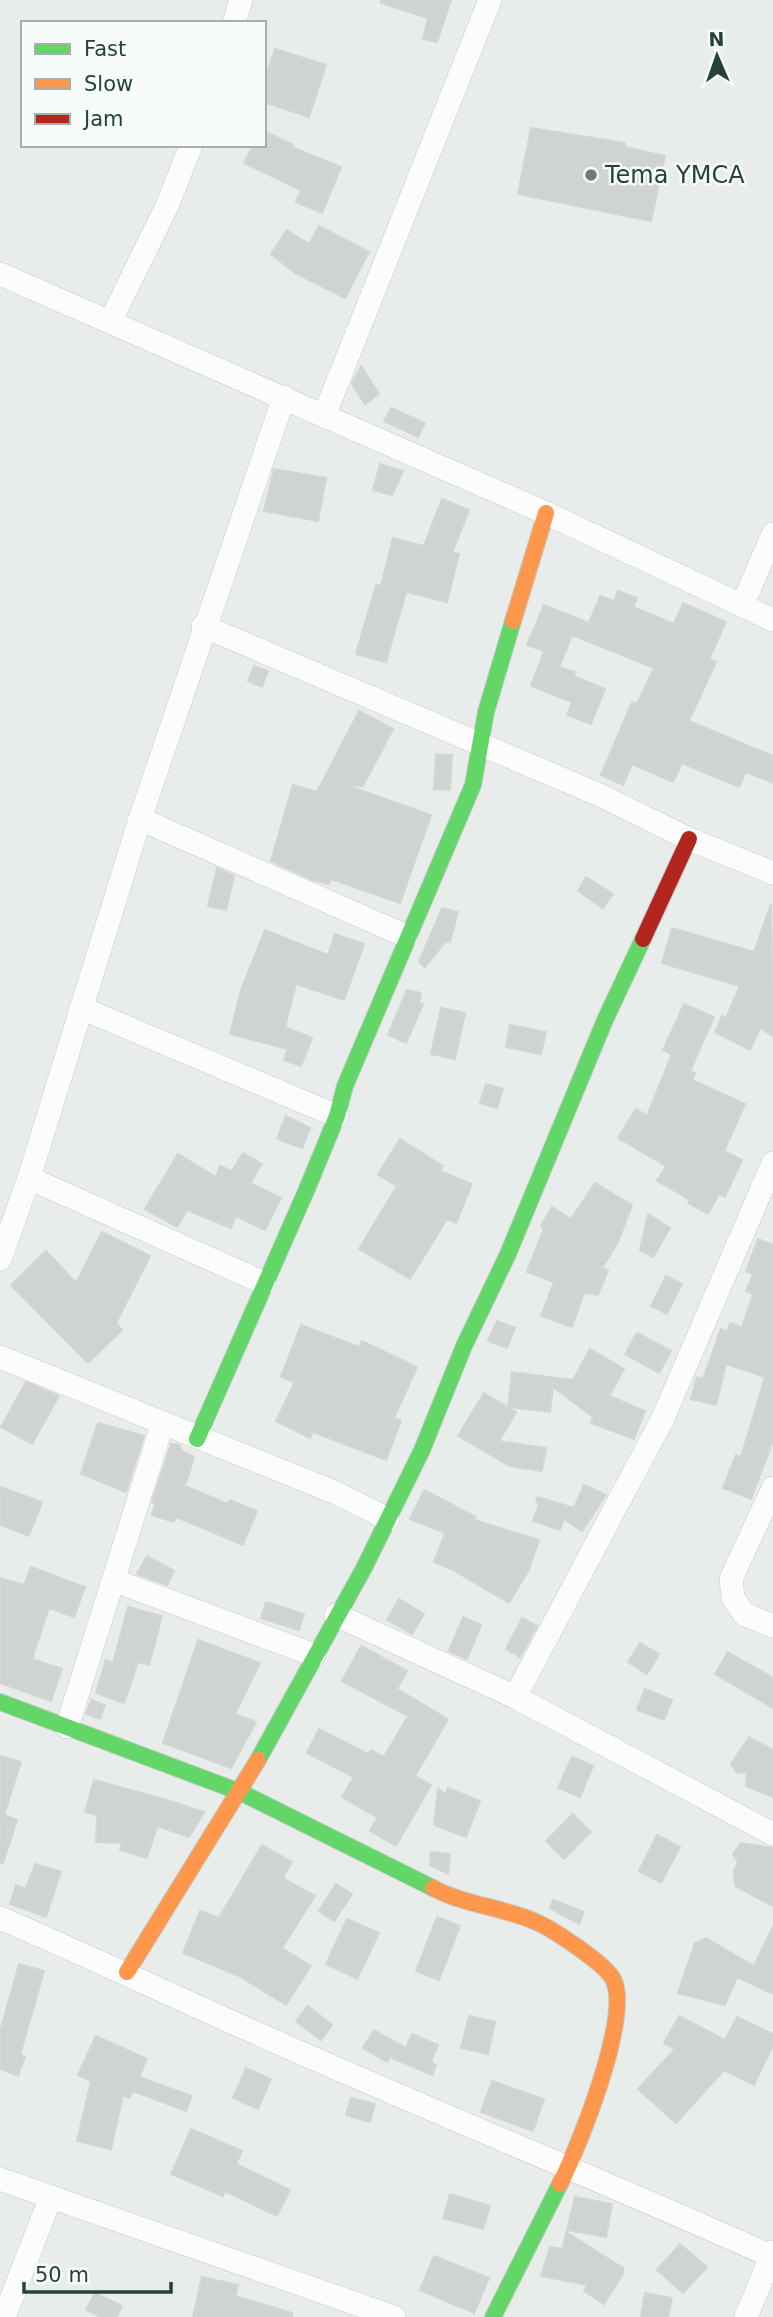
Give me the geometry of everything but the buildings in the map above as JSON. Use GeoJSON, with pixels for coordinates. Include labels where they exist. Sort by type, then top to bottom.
{"type":"FeatureCollection","features":[{"type":"Feature","properties":{"kind":"street"},"geometry":{"type":"LineString","coordinates":[[235,21],[241,0]]}},
{"type":"Feature","properties":{"kind":"street"},"geometry":{"type":"LineString","coordinates":[[324,416],[490,0]]}},
{"type":"Feature","properties":{"kind":"street"},"geometry":{"type":"LineString","coordinates":[[110,322],[167,206],[190,147]]}},
{"type":"Feature","properties":{"kind":"street"},"geometry":{"type":"LineString","coordinates":[[0,274],[546,513],[773,620]]}},
{"type":"Feature","properties":{"kind":"street"},"geometry":{"type":"LineString","coordinates":[[0,1259],[29,1178],[140,818],[203,626],[284,397]]}},
{"type":"Feature","properties":{"kind":"street"},"geometry":{"type":"LineString","coordinates":[[197,1439],[337,1116],[345,1086],[406,936],[473,785],[493,688],[546,513]]}},
{"type":"Feature","properties":{"kind":"street"},"geometry":{"type":"LineString","coordinates":[[742,606],[773,534]]}},
{"type":"Feature","properties":{"kind":"street"},"geometry":{"type":"LineString","coordinates":[[203,626],[602,796],[689,839],[773,873]]}},
{"type":"Feature","properties":{"kind":"street"},"geometry":{"type":"LineString","coordinates":[[140,818],[406,936]]}},
{"type":"Feature","properties":{"kind":"street"},"geometry":{"type":"LineString","coordinates":[[127,1972],[240,1792],[364,1568],[422,1450],[464,1346],[508,1254],[605,1020],[689,839]]}},
{"type":"Feature","properties":{"kind":"street"},"geometry":{"type":"LineString","coordinates":[[81,1008],[337,1116]]}},
{"type":"Feature","properties":{"kind":"street"},"geometry":{"type":"LineString","coordinates":[[515,1697],[663,1418],[773,1163]]}},
{"type":"Feature","properties":{"kind":"street"},"geometry":{"type":"LineString","coordinates":[[29,1178],[264,1283]]}},
{"type":"Feature","properties":{"kind":"street"},"geometry":{"type":"LineString","coordinates":[[0,1357],[197,1439],[334,1492],[388,1519]]}},
{"type":"Feature","properties":{"kind":"street"},"geometry":{"type":"LineString","coordinates":[[67,1727],[162,1424]]}},
{"type":"Feature","properties":{"kind":"street"},"geometry":{"type":"LineString","coordinates":[[773,1489],[731,1579],[733,1598],[744,1614],[773,1626]]}},
{"type":"Feature","properties":{"kind":"street"},"geometry":{"type":"LineString","coordinates":[[113,1580],[314,1655]]}},
{"type":"Feature","properties":{"kind":"street"},"geometry":{"type":"LineString","coordinates":[[336,1615],[515,1697],[773,1834]]}},
{"type":"Feature","properties":{"kind":"street"},"geometry":{"type":"LineString","coordinates":[[0,1702],[240,1792],[450,1897],[534,1922],[572,1942],[614,1979],[618,2005],[604,2070],[569,2166],[493,2317]]}},
{"type":"Feature","properties":{"kind":"street"},"geometry":{"type":"LineString","coordinates":[[0,1919],[127,1972],[323,2063],[772,2254],[746,2317]]}},
{"type":"Feature","properties":{"kind":"street"},"geometry":{"type":"LineString","coordinates":[[0,2179],[394,2317]]}},
{"type":"Feature","properties":{"kind":"street"},"geometry":{"type":"LineString","coordinates":[[4,2317],[51,2197]]}},
{"type":"Feature","properties":{"kind":"traffic: fast"},"geometry":{"type":"LineString","coordinates":[[197,1439],[307,1189],[337,1116],[345,1086],[473,785],[486,712],[513,621]]}},
{"type":"Feature","properties":{"kind":"traffic: fast"},"geometry":{"type":"LineString","coordinates":[[258,1760],[364,1568],[422,1450],[464,1346],[508,1254],[605,1020],[643,939]]}},
{"type":"Feature","properties":{"kind":"traffic: fast"},"geometry":{"type":"LineString","coordinates":[[0,1702],[240,1792],[433,1888]]}},
{"type":"Feature","properties":{"kind":"traffic: fast"},"geometry":{"type":"LineString","coordinates":[[493,2317],[560,2184]]}},
{"type":"Feature","properties":{"kind":"traffic: slow"},"geometry":{"type":"LineString","coordinates":[[513,621],[546,513]]}},
{"type":"Feature","properties":{"kind":"traffic: slow"},"geometry":{"type":"LineString","coordinates":[[127,1972],[258,1760]]}},
{"type":"Feature","properties":{"kind":"traffic: slow"},"geometry":{"type":"LineString","coordinates":[[433,1888],[542,1925],[591,1957],[614,1981],[617,1999],[609,2052],[590,2113],[560,2184]]}},
{"type":"Feature","properties":{"kind":"traffic: jam"},"geometry":{"type":"LineString","coordinates":[[643,939],[689,839]]}},
{"type":"Feature","properties":{"kind":"place","name":"Tema YMCA"},"geometry":{"type":"Point","coordinates":[591,175]}}]}
